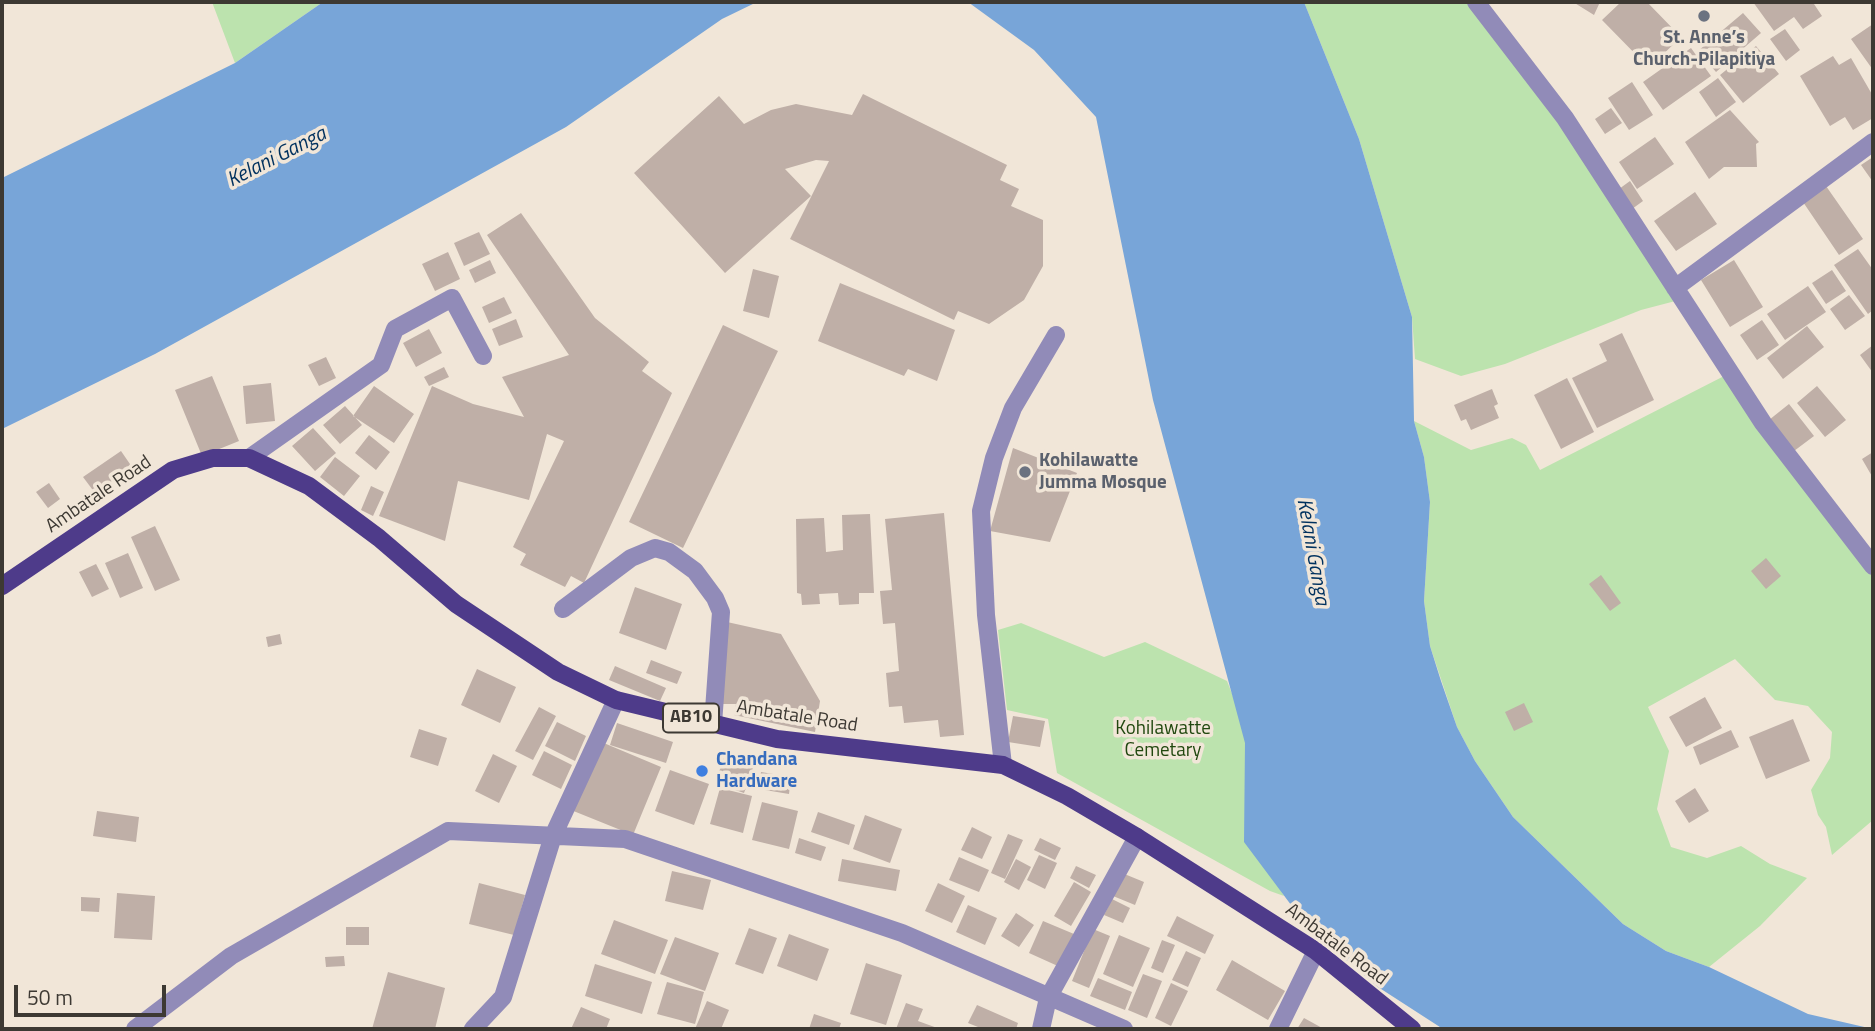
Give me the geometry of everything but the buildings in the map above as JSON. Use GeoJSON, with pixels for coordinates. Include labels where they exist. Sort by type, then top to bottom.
{"type":"FeatureCollection","features":[{"type":"Feature","properties":{"kind":"main road","name":"Ambatale Road"},"geometry":{"type":"LineString","coordinates":[[2,586],[173,470],[213,458],[249,458],[309,486],[379,538],[456,604],[558,672],[616,700],[777,739],[1003,765],[1067,796],[1137,836],[1316,951],[1412,1029]]}},
{"type":"Feature","properties":{"kind":"street"},"geometry":{"type":"LineString","coordinates":[[1476,2],[1565,118],[1763,423],[1873,566]]}},
{"type":"Feature","properties":{"kind":"street"},"geometry":{"type":"LineString","coordinates":[[1675,288],[1873,142]]}},
{"type":"Feature","properties":{"kind":"street"},"geometry":{"type":"LineString","coordinates":[[249,458],[381,365],[395,329],[452,298],[483,356]]}},
{"type":"Feature","properties":{"kind":"street"},"geometry":{"type":"LineString","coordinates":[[1003,765],[986,615],[981,511],[994,458],[1013,408],[1056,335]]}},
{"type":"Feature","properties":{"kind":"street"},"geometry":{"type":"LineString","coordinates":[[563,609],[631,558],[655,548],[669,552],[695,571],[715,598],[721,612],[713,724]]}},
{"type":"Feature","properties":{"kind":"street"},"geometry":{"type":"LineString","coordinates":[[473,1029],[503,997],[553,836],[616,700]]}},
{"type":"Feature","properties":{"kind":"street"},"geometry":{"type":"LineString","coordinates":[[135,1029],[231,956],[448,831],[625,839],[902,933],[1124,1029]]}},
{"type":"Feature","properties":{"kind":"street"},"geometry":{"type":"LineString","coordinates":[[1041,1029],[1048,998],[1137,836]]}},
{"type":"Feature","properties":{"kind":"street"},"geometry":{"type":"LineString","coordinates":[[1278,1029],[1316,951]]}},
{"type":"Feature","properties":{"kind":"green space"},"geometry":{"type":"Polygon","coordinates":[[[212,2],[323,2],[235,63],[212,2]]]}},
{"type":"Feature","properties":{"kind":"green space"},"geometry":{"type":"Polygon","coordinates":[[[1304,2],[1476,2],[1683,299],[1641,310],[1505,364],[1461,376],[1415,359],[1412,317],[1359,139],[1304,2]]]}},
{"type":"Feature","properties":{"kind":"green space"},"geometry":{"type":"Polygon","coordinates":[[[1730,373],[1873,566],[1873,820],[1832,855],[1826,827],[1818,815],[1811,790],[1830,758],[1832,732],[1808,706],[1775,700],[1735,659],[1648,707],[1669,751],[1657,809],[1671,847],[1707,858],[1741,846],[1770,864],[1807,878],[1760,926],[1709,967],[1666,951],[1623,924],[1513,817],[1475,761],[1457,727],[1430,646],[1424,601],[1430,502],[1424,457],[1414,421],[1471,450],[1512,438],[1526,445],[1540,470],[1730,373]]]}},
{"type":"Feature","properties":{"kind":"green space","name":"Kohilawatte Cemetary"},"geometry":{"type":"Polygon","coordinates":[[[1021,623],[1104,657],[1145,642],[1227,681],[1250,739],[1251,837],[1284,896],[1270,891],[1057,773],[1048,719],[1007,710],[998,630],[1021,623]]]}},
{"type":"Feature","properties":{"kind":"water","name":"Kelani Ganga"},"geometry":{"type":"Polygon","coordinates":[[[323,2],[757,2],[722,19],[566,127],[155,354],[2,429],[2,178],[235,63],[323,2]]]}},
{"type":"Feature","properties":{"kind":"water","name":"Kelani Ganga"},"geometry":{"type":"Polygon","coordinates":[[[968,2],[1304,2],[1359,139],[1412,317],[1414,421],[1424,457],[1430,502],[1424,601],[1430,646],[1457,727],[1475,761],[1513,817],[1623,924],[1666,951],[1709,967],[1808,1014],[1873,1029],[1443,1029],[1378,987],[1309,929],[1244,842],[1245,743],[1153,400],[1096,117],[1034,50],[968,2]]]}},
{"type":"Feature","properties":{"kind":"place","name":"St. Anne’s Church-Pilapitiya"},"geometry":{"type":"Point","coordinates":[1704,16]}},
{"type":"Feature","properties":{"kind":"place","name":"Kohilawatte Jumma Mosque"},"geometry":{"type":"Point","coordinates":[1025,472]}},
{"type":"Feature","properties":{"kind":"place","name":"Chandana Hardware"},"geometry":{"type":"Point","coordinates":[702,771]}}]}
